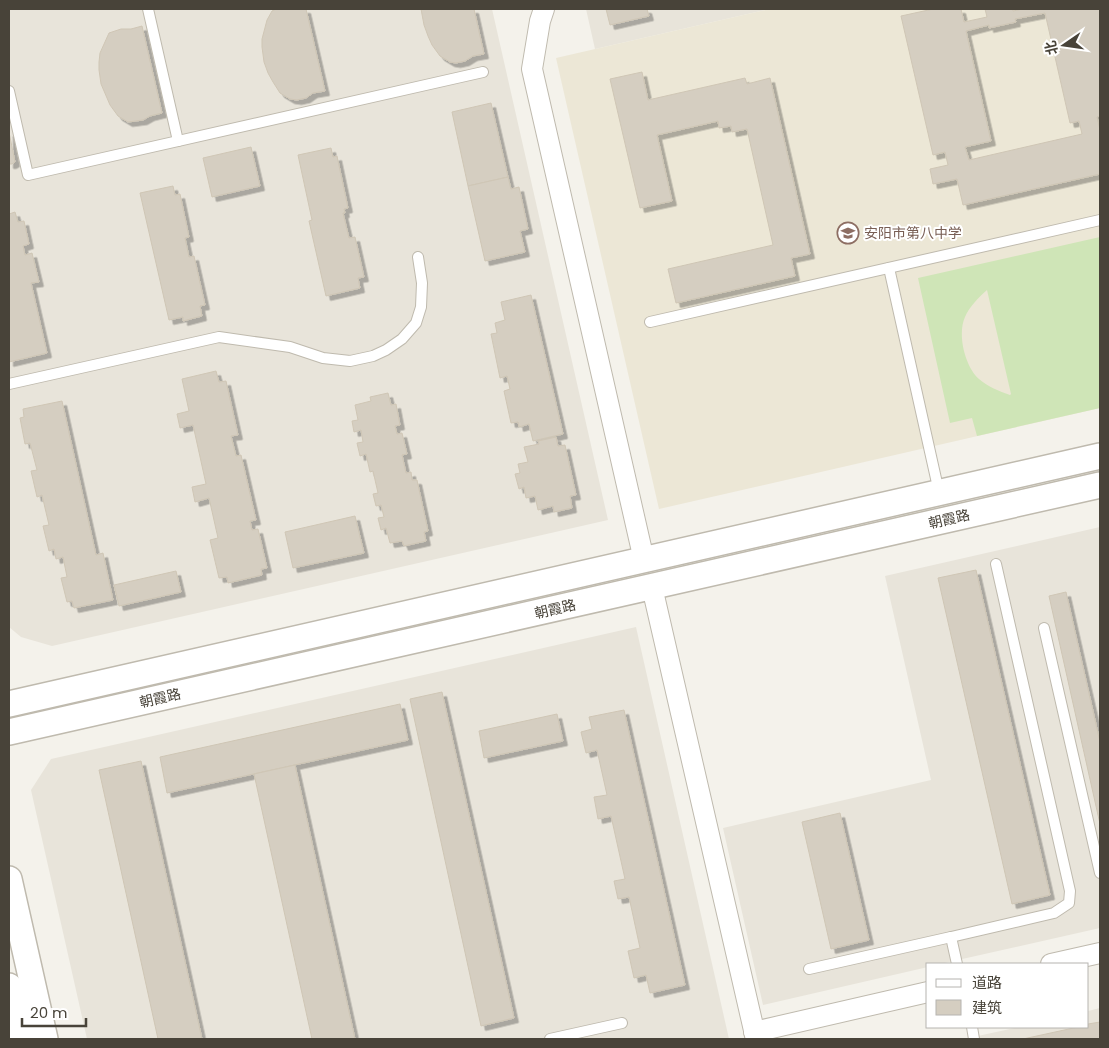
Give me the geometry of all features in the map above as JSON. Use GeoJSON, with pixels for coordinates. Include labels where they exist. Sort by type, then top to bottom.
{"type":"FeatureCollection","features":[{"type":"Feature","properties":{"kind":"street"},"geometry":{"type":"LineString","coordinates":[[544,9],[540,21],[532,69],[644,560]]}},
{"type":"Feature","properties":{"kind":"street","name":"朝霞路"},"geometry":{"type":"LineString","coordinates":[[9,704],[1100,456]]}},
{"type":"Feature","properties":{"kind":"street","name":"朝霞路"},"geometry":{"type":"LineString","coordinates":[[9,732],[1100,485]]}},
{"type":"Feature","properties":{"kind":"street"},"geometry":{"type":"LineString","coordinates":[[652,587],[755,1036],[926,993]]}},
{"type":"Feature","properties":{"kind":"street"},"geometry":{"type":"LineString","coordinates":[[9,879],[45,1039]]}},
{"type":"Feature","properties":{"kind":"street"},"geometry":{"type":"LineString","coordinates":[[1055,963],[1100,953]]}},
{"type":"Feature","properties":{"kind":"street"},"geometry":{"type":"LineString","coordinates":[[9,986],[21,1039]]}},
{"type":"Feature","properties":{"kind":"lane"},"geometry":{"type":"LineString","coordinates":[[148,9],[178,141]]}},
{"type":"Feature","properties":{"kind":"lane"},"geometry":{"type":"LineString","coordinates":[[9,91],[28,175],[483,72]]}},
{"type":"Feature","properties":{"kind":"lane"},"geometry":{"type":"LineString","coordinates":[[650,322],[1100,220]]}},
{"type":"Feature","properties":{"kind":"lane"},"geometry":{"type":"LineString","coordinates":[[9,384],[219,337],[290,347],[323,358],[350,361],[374,356],[402,340],[416,323],[421,308],[422,283],[418,257]]}},
{"type":"Feature","properties":{"kind":"lane"},"geometry":{"type":"LineString","coordinates":[[889,268],[940,493]]}},
{"type":"Feature","properties":{"kind":"lane"},"geometry":{"type":"LineString","coordinates":[[809,969],[1054,913],[1069,903],[1070,891],[996,564]]}},
{"type":"Feature","properties":{"kind":"lane"},"geometry":{"type":"LineString","coordinates":[[1044,628],[1100,873]]}},
{"type":"Feature","properties":{"kind":"lane"},"geometry":{"type":"LineString","coordinates":[[951,937],[957,963]]}},
{"type":"Feature","properties":{"kind":"lane"},"geometry":{"type":"LineString","coordinates":[[550,1039],[622,1023]]}},
{"type":"Feature","properties":{"kind":"shaded area"},"geometry":{"type":"Polygon","coordinates":[[[9,9],[492,9],[608,520],[52,646],[21,637],[9,627],[9,9]]]}},
{"type":"Feature","properties":{"kind":"shaded area"},"geometry":{"type":"Polygon","coordinates":[[[586,9],[770,9],[595,49],[586,9]]]}},
{"type":"Feature","properties":{"kind":"shaded area","name":"安阳市第八中学"},"geometry":{"type":"Polygon","coordinates":[[[770,9],[1100,9],[1100,408],[659,509],[556,58],[770,9]]]}},
{"type":"Feature","properties":{"kind":"shaded area"},"geometry":{"type":"Polygon","coordinates":[[[1100,527],[1100,928],[944,963],[926,963],[926,967],[763,1005],[723,828],[931,780],[885,576],[1100,527]]]}},
{"type":"Feature","properties":{"kind":"shaded area"},"geometry":{"type":"Polygon","coordinates":[[[636,627],[729,1039],[87,1039],[31,790],[51,759],[636,627]]]}},
{"type":"Feature","properties":{"kind":"shaded area"},"geometry":{"type":"Polygon","coordinates":[[[1100,1008],[1100,1039],[964,1039],[1014,1028],[1089,1028],[1089,1011],[1100,1008]]]}},
{"type":"Feature","properties":{"kind":"green space"},"geometry":{"type":"Polygon","coordinates":[[[1100,237],[1100,408],[977,436],[972,418],[950,423],[918,278],[1100,237]],[[987,290],[972,306],[965,317],[962,341],[966,359],[979,379],[994,388],[1011,394],[987,290]]]}},
{"type":"Feature","properties":{"kind":"building"},"geometry":{"type":"Polygon","coordinates":[[[276,9],[306,9],[325,91],[313,93],[306,98],[290,99],[280,93],[273,82],[264,62],[262,39],[267,20],[272,11],[276,9]]]}},
{"type":"Feature","properties":{"kind":"building"},"geometry":{"type":"Polygon","coordinates":[[[421,9],[474,9],[484,54],[456,63],[440,56],[428,36],[421,9]]]}},
{"type":"Feature","properties":{"kind":"building"},"geometry":{"type":"Polygon","coordinates":[[[606,9],[647,9],[649,16],[610,25],[606,9]]]}},
{"type":"Feature","properties":{"kind":"building"},"geometry":{"type":"Polygon","coordinates":[[[933,9],[961,9],[964,22],[987,17],[985,9],[1013,9],[1013,11],[1022,9],[1100,9],[1100,116],[1097,117],[1100,130],[1100,174],[963,205],[957,179],[933,184],[930,169],[948,165],[945,152],[933,155],[901,16],[933,9]],[[1045,13],[1015,19],[1016,22],[989,28],[989,25],[966,31],[991,141],[965,147],[969,160],[1082,134],[1079,121],[1070,123],[1045,13]]]}},
{"type":"Feature","properties":{"kind":"building"},"geometry":{"type":"Polygon","coordinates":[[[142,26],[162,113],[143,120],[128,122],[118,116],[110,105],[101,84],[99,70],[100,53],[109,33],[142,26]]]}},
{"type":"Feature","properties":{"kind":"building"},"geometry":{"type":"Polygon","coordinates":[[[642,72],[648,100],[745,78],[747,84],[770,78],[810,254],[791,258],[795,276],[676,303],[668,269],[773,245],[747,129],[732,132],[731,126],[719,128],[718,121],[657,135],[672,201],[640,208],[610,79],[642,72]]]}},
{"type":"Feature","properties":{"kind":"building"},"geometry":{"type":"Polygon","coordinates":[[[491,103],[508,177],[468,186],[452,112],[491,103]]]}},
{"type":"Feature","properties":{"kind":"building"},"geometry":{"type":"Polygon","coordinates":[[[9,132],[15,162],[12,164],[9,164],[9,132]]]}},
{"type":"Feature","properties":{"kind":"building"},"geometry":{"type":"Polygon","coordinates":[[[251,147],[260,186],[212,197],[203,158],[251,147]]]}},
{"type":"Feature","properties":{"kind":"building"},"geometry":{"type":"Polygon","coordinates":[[[331,148],[333,157],[337,156],[348,208],[344,209],[345,213],[343,213],[349,238],[355,237],[364,277],[358,278],[360,288],[326,296],[309,221],[312,220],[298,155],[331,148]]]}},
{"type":"Feature","properties":{"kind":"building"},"geometry":{"type":"Polygon","coordinates":[[[508,177],[511,189],[519,187],[528,229],[520,231],[525,252],[485,261],[468,186],[508,177]]]}},
{"type":"Feature","properties":{"kind":"building"},"geometry":{"type":"Polygon","coordinates":[[[173,186],[175,195],[180,194],[189,237],[185,238],[189,257],[194,256],[205,305],[200,306],[202,316],[183,321],[183,317],[169,320],[140,193],[173,186]]]}},
{"type":"Feature","properties":{"kind":"building"},"geometry":{"type":"Polygon","coordinates":[[[15,212],[18,222],[24,221],[29,244],[23,246],[25,255],[32,253],[39,282],[31,283],[47,353],[9,362],[9,214],[15,212]]]}},
{"type":"Feature","properties":{"kind":"building"},"geometry":{"type":"Polygon","coordinates":[[[531,295],[563,434],[533,441],[529,424],[519,427],[518,422],[511,423],[504,391],[510,389],[507,376],[500,378],[491,334],[497,333],[495,323],[505,320],[501,302],[531,295]]]}},
{"type":"Feature","properties":{"kind":"building"},"geometry":{"type":"Polygon","coordinates":[[[216,371],[219,382],[226,381],[238,435],[231,436],[236,456],[241,455],[256,520],[250,521],[252,530],[258,529],[267,568],[261,569],[262,575],[228,583],[227,577],[219,578],[210,540],[218,538],[209,498],[195,502],[192,487],[206,484],[193,425],[180,428],[177,414],[189,411],[182,379],[216,371]]]}},
{"type":"Feature","properties":{"kind":"building"},"geometry":{"type":"Polygon","coordinates":[[[388,393],[391,405],[396,404],[400,425],[395,426],[397,434],[402,433],[407,454],[402,455],[406,473],[411,472],[412,480],[417,480],[428,531],[424,532],[426,541],[404,546],[402,541],[390,543],[386,528],[381,530],[378,518],[384,517],[381,505],[376,506],[373,494],[378,493],[373,471],[370,472],[366,454],[360,456],[357,443],[363,442],[361,430],[354,432],[352,421],[358,420],[355,405],[371,401],[370,397],[388,393]]]}},
{"type":"Feature","properties":{"kind":"building"},"geometry":{"type":"Polygon","coordinates":[[[62,401],[96,555],[103,553],[113,600],[74,608],[72,601],[67,602],[61,578],[67,577],[63,557],[56,559],[54,549],[49,551],[43,526],[49,525],[42,495],[37,497],[31,471],[37,470],[30,443],[25,444],[20,418],[24,417],[23,409],[62,401]]]}},
{"type":"Feature","properties":{"kind":"building"},"geometry":{"type":"Polygon","coordinates":[[[556,437],[558,446],[565,445],[576,495],[570,496],[572,508],[554,512],[553,506],[538,510],[535,496],[526,498],[524,487],[519,489],[515,474],[520,473],[518,464],[528,462],[524,447],[539,444],[538,441],[556,437]]]}},
{"type":"Feature","properties":{"kind":"building"},"geometry":{"type":"Polygon","coordinates":[[[355,516],[364,553],[293,568],[285,532],[355,516]]]}},
{"type":"Feature","properties":{"kind":"building"},"geometry":{"type":"Polygon","coordinates":[[[976,570],[1050,895],[1012,904],[938,578],[976,570]]]}},
{"type":"Feature","properties":{"kind":"building"},"geometry":{"type":"Polygon","coordinates":[[[176,571],[181,592],[119,606],[114,585],[176,571]]]}},
{"type":"Feature","properties":{"kind":"building"},"geometry":{"type":"Polygon","coordinates":[[[1066,592],[1100,742],[1100,824],[1049,596],[1066,592]]]}},
{"type":"Feature","properties":{"kind":"building"},"geometry":{"type":"Polygon","coordinates":[[[442,692],[514,1018],[481,1026],[410,699],[442,692]]]}},
{"type":"Feature","properties":{"kind":"building"},"geometry":{"type":"Polygon","coordinates":[[[400,704],[408,740],[167,793],[160,757],[400,704]]]}},
{"type":"Feature","properties":{"kind":"building"},"geometry":{"type":"Polygon","coordinates":[[[624,710],[685,985],[650,993],[646,975],[634,978],[628,951],[640,948],[629,897],[618,899],[614,881],[625,879],[611,816],[598,819],[594,797],[607,795],[597,750],[586,753],[581,732],[592,729],[589,717],[624,710]]]}},
{"type":"Feature","properties":{"kind":"building"},"geometry":{"type":"Polygon","coordinates":[[[557,714],[563,741],[484,758],[479,731],[557,714]]]}},
{"type":"Feature","properties":{"kind":"building"},"geometry":{"type":"Polygon","coordinates":[[[141,761],[202,1039],[158,1039],[99,770],[141,761]]]}},
{"type":"Feature","properties":{"kind":"building"},"geometry":{"type":"Polygon","coordinates":[[[295,765],[355,1039],[312,1039],[254,774],[295,765]]]}},
{"type":"Feature","properties":{"kind":"building"},"geometry":{"type":"Polygon","coordinates":[[[840,813],[869,940],[831,949],[802,822],[840,813]]]}},
{"type":"Feature","properties":{"kind":"building"},"geometry":{"type":"Polygon","coordinates":[[[1100,1022],[1100,1039],[1023,1039],[1073,1028],[1089,1028],[1089,1024],[1100,1022]]]}},
{"type":"Feature","properties":{"kind":"place","name":"安阳市第八中学"},"geometry":{"type":"Point","coordinates":[848,233]}}]}
